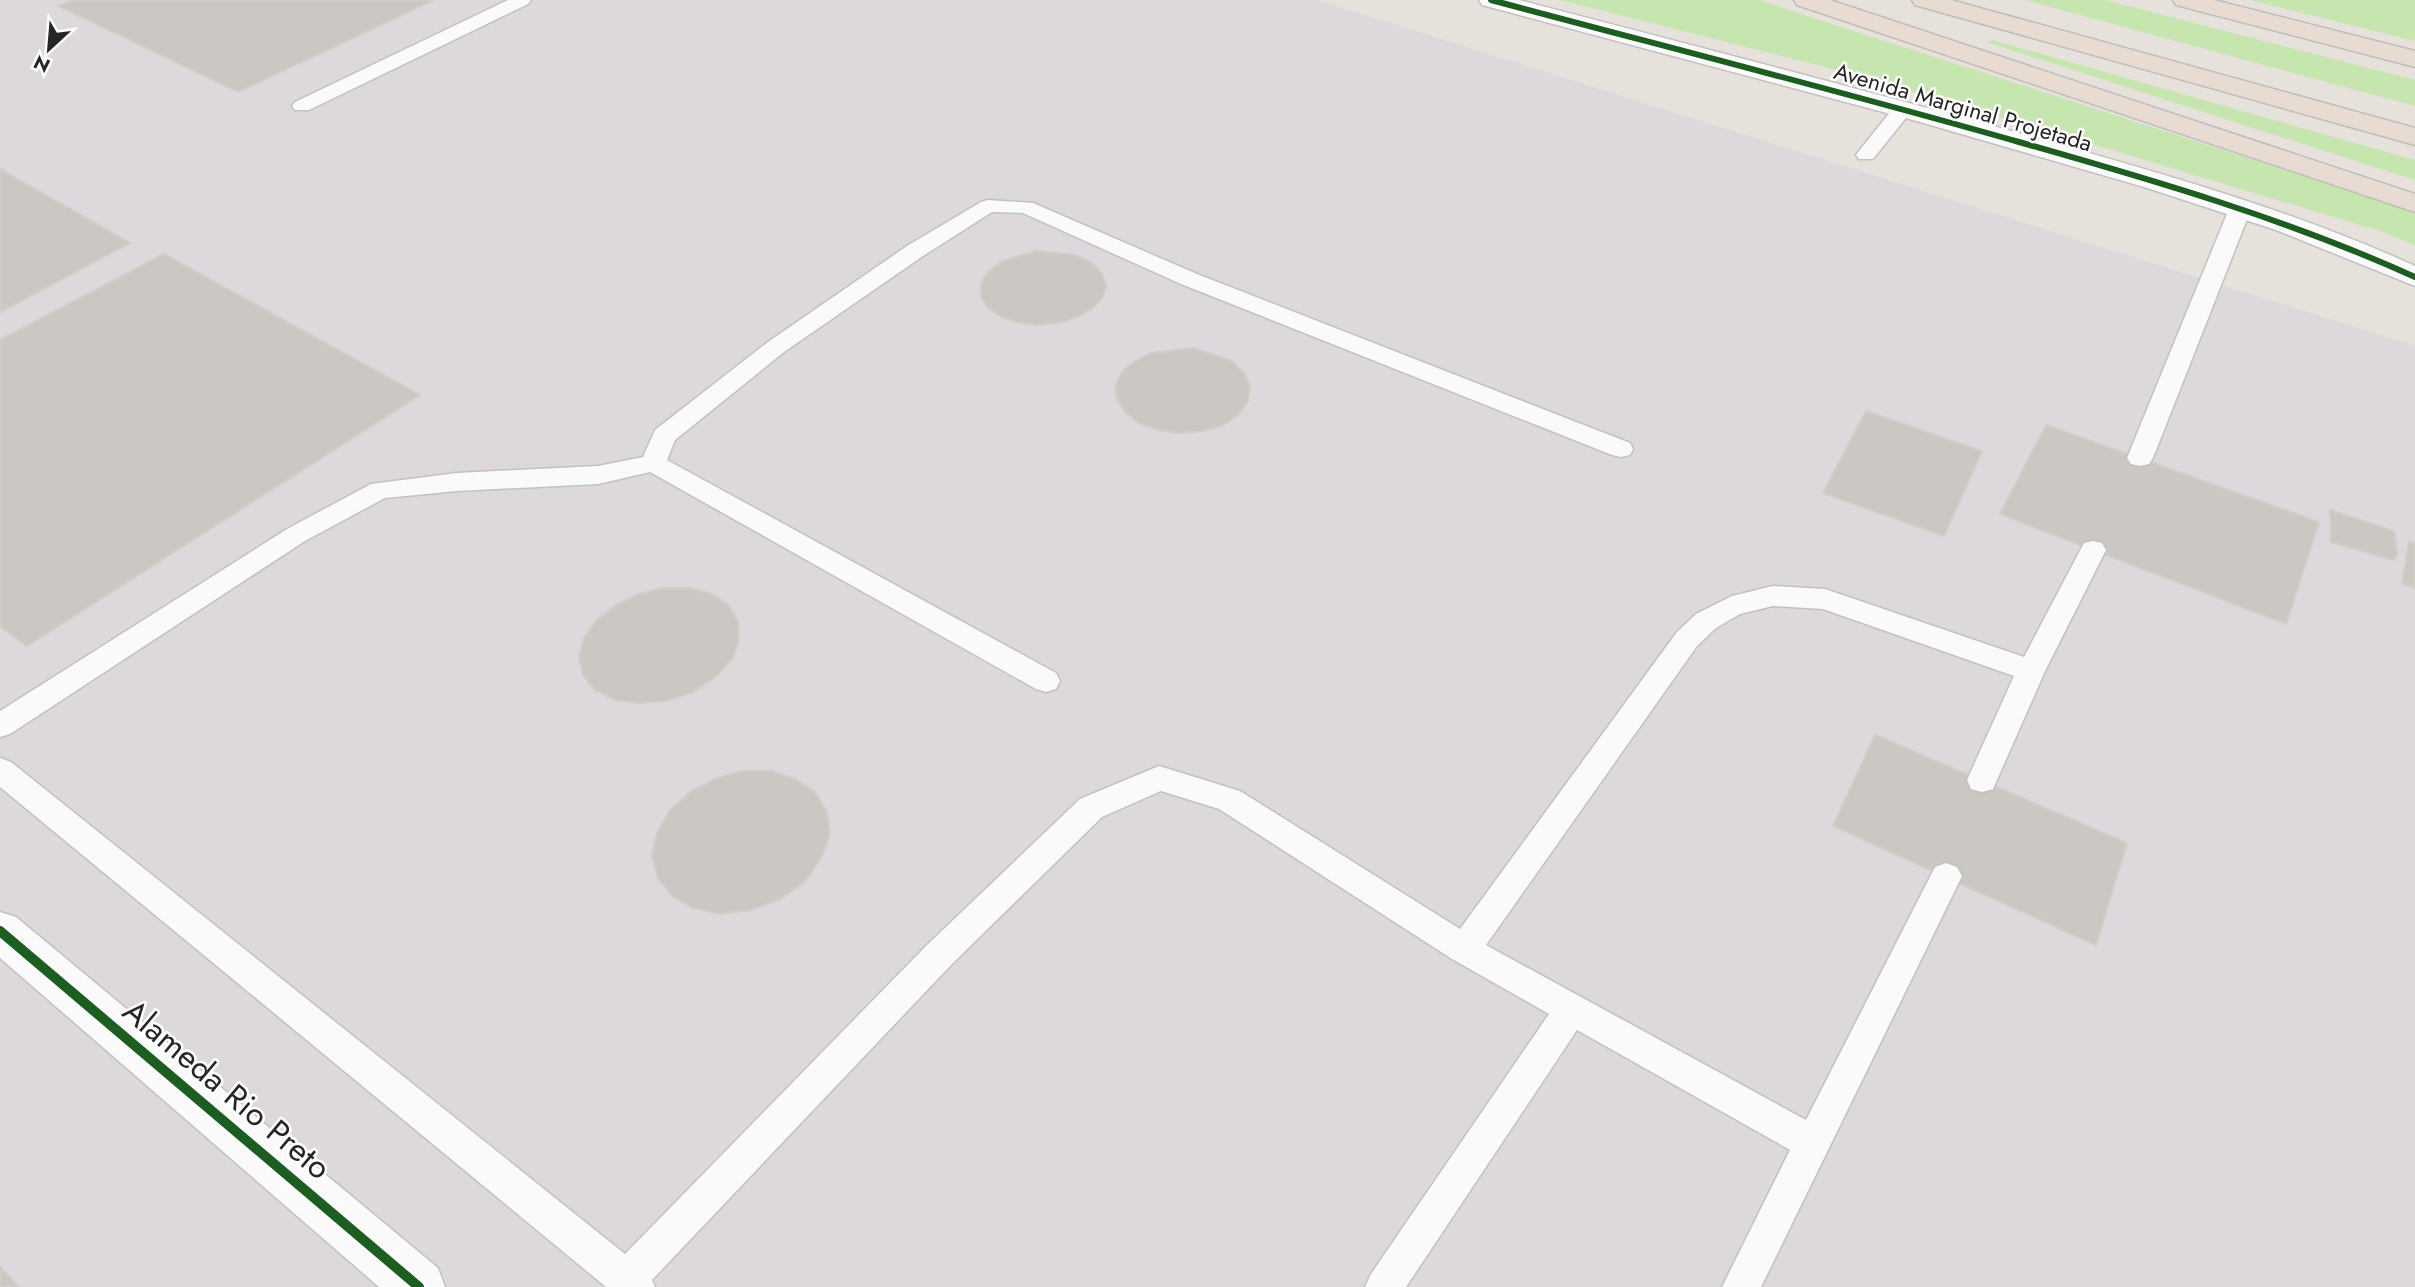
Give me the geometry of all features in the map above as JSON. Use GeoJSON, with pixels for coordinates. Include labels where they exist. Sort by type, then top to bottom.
{"type":"FeatureCollection","features":[{"type":"Feature","properties":{"kind":"highway"},"geometry":{"type":"LineString","coordinates":[[1806,0],[2415,203]]}},
{"type":"Feature","properties":{"kind":"highway"},"geometry":{"type":"LineString","coordinates":[[1924,0],[2415,137]]}},
{"type":"Feature","properties":{"kind":"highway"},"geometry":{"type":"LineString","coordinates":[[2185,0],[2415,59]]}},
{"type":"Feature","properties":{"kind":"street","name":"Avenida Marginal Projetada"},"geometry":{"type":"LineString","coordinates":[[1491,0],[1902,110],[2240,209],[2319,235],[2415,277]]}},
{"type":"Feature","properties":{"kind":"street","name":"Alameda Rio Preto"},"geometry":{"type":"LineString","coordinates":[[0,931],[404,1282]]}},
{"type":"Feature","properties":{"kind":"lane"},"geometry":{"type":"LineString","coordinates":[[302,106],[522,0]]}},
{"type":"Feature","properties":{"kind":"lane"},"geometry":{"type":"LineString","coordinates":[[1866,155],[1902,110]]}},
{"type":"Feature","properties":{"kind":"lane"},"geometry":{"type":"LineString","coordinates":[[653,463],[664,436],[776,347],[915,251],[988,206],[1026,207],[1189,279],[1621,449]]}},
{"type":"Feature","properties":{"kind":"lane"},"geometry":{"type":"LineString","coordinates":[[2140,458],[2240,209]]}},
{"type":"Feature","properties":{"kind":"lane"},"geometry":{"type":"LineString","coordinates":[[0,726],[296,534],[380,490],[457,482],[598,475],[653,463],[1046,681]]}},
{"type":"Feature","properties":{"kind":"lane"},"geometry":{"type":"LineString","coordinates":[[1982,780],[2031,671],[2093,550]]}},
{"type":"Feature","properties":{"kind":"lane"},"geometry":{"type":"LineString","coordinates":[[1464,949],[1687,639],[1706,621],[1732,606],[1773,596],[1825,599],[2031,671]]}},
{"type":"Feature","properties":{"kind":"lane"},"geometry":{"type":"LineString","coordinates":[[0,770],[632,1283],[939,955],[1091,808],[1159,778],[1229,800],[1464,949],[1814,1144]]}},
{"type":"Feature","properties":{"kind":"lane"},"geometry":{"type":"LineString","coordinates":[[1741,1287],[1946,876]]}},
{"type":"Feature","properties":{"kind":"lane"},"geometry":{"type":"LineString","coordinates":[[1384,1287],[1572,1009]]}},
{"type":"Feature","properties":{"kind":"shaded area"},"geometry":{"type":"Polygon","coordinates":[[[0,0],[1317,0],[2415,346],[2415,1287],[0,1287],[0,0]]]}},
{"type":"Feature","properties":{"kind":"green space"},"geometry":{"type":"Polygon","coordinates":[[[1560,0],[1758,0],[2415,212],[2415,245],[2380,231],[2079,140],[1825,67],[1560,0]]]}},
{"type":"Feature","properties":{"kind":"green space"},"geometry":{"type":"Polygon","coordinates":[[[2025,0],[2105,0],[2415,80],[2415,106],[2025,0]]]}},
{"type":"Feature","properties":{"kind":"green space"},"geometry":{"type":"Polygon","coordinates":[[[2250,0],[2415,0],[2415,41],[2250,0]]]}},
{"type":"Feature","properties":{"kind":"green space"},"geometry":{"type":"Polygon","coordinates":[[[1992,40],[2415,160],[2415,180],[1986,42],[1992,40]]]}},
{"type":"Feature","properties":{"kind":"building"},"geometry":{"type":"Polygon","coordinates":[[[73,0],[434,0],[238,92],[59,6],[73,0]]]}},
{"type":"Feature","properties":{"kind":"building"},"geometry":{"type":"Polygon","coordinates":[[[0,169],[130,243],[0,312],[0,169]]]}},
{"type":"Feature","properties":{"kind":"building"},"geometry":{"type":"Polygon","coordinates":[[[1036,251],[1075,255],[1091,262],[1101,272],[1106,284],[1103,297],[1093,308],[1077,317],[1058,323],[1036,325],[1016,322],[987,307],[981,296],[981,283],[988,272],[1001,262],[1036,251]]]}},
{"type":"Feature","properties":{"kind":"building"},"geometry":{"type":"Polygon","coordinates":[[[164,254],[420,395],[27,646],[0,626],[0,340],[164,254]]]}},
{"type":"Feature","properties":{"kind":"building"},"geometry":{"type":"Polygon","coordinates":[[[1193,348],[1232,361],[1244,373],[1250,386],[1248,401],[1239,414],[1223,425],[1203,431],[1180,433],[1158,430],[1139,423],[1125,412],[1117,399],[1116,385],[1122,372],[1151,353],[1193,348]]]}},
{"type":"Feature","properties":{"kind":"building"},"geometry":{"type":"Polygon","coordinates":[[[1866,411],[1982,451],[1944,536],[1823,493],[1866,411]]]}},
{"type":"Feature","properties":{"kind":"building"},"geometry":{"type":"Polygon","coordinates":[[[2046,425],[2319,522],[2286,624],[2000,514],[2046,425]]]}},
{"type":"Feature","properties":{"kind":"building"},"geometry":{"type":"Polygon","coordinates":[[[2330,510],[2394,531],[2397,555],[2393,560],[2331,542],[2330,510]]]}},
{"type":"Feature","properties":{"kind":"building"},"geometry":{"type":"Polygon","coordinates":[[[2409,542],[2415,544],[2415,588],[2402,583],[2409,542]]]}},
{"type":"Feature","properties":{"kind":"building"},"geometry":{"type":"Polygon","coordinates":[[[664,588],[689,588],[711,594],[728,605],[738,621],[739,640],[732,659],[715,677],[693,692],[666,701],[639,703],[615,700],[595,690],[583,675],[579,657],[584,638],[597,620],[616,605],[639,594],[664,588]]]}},
{"type":"Feature","properties":{"kind":"building"},"geometry":{"type":"Polygon","coordinates":[[[1875,735],[2127,843],[2096,945],[1833,826],[1875,735]]]}},
{"type":"Feature","properties":{"kind":"building"},"geometry":{"type":"Polygon","coordinates":[[[742,771],[771,771],[795,779],[815,792],[827,812],[830,834],[821,858],[805,881],[780,899],[751,910],[721,914],[693,908],[672,896],[658,878],[652,856],[657,833],[670,810],[690,792],[715,779],[742,771]]]}},
{"type":"Feature","properties":{"kind":"building"},"geometry":{"type":"Polygon","coordinates":[[[0,1267],[19,1287],[0,1287],[0,1267]]]}},
{"type":"Feature","properties":{"kind":"cycle path"},"geometry":{"type":"LineString","coordinates":[[1491,0],[1922,115],[2154,181],[2330,240],[2415,277]]}},
{"type":"Feature","properties":{"kind":"cycle path"},"geometry":{"type":"LineString","coordinates":[[0,931],[419,1287]]}}]}
